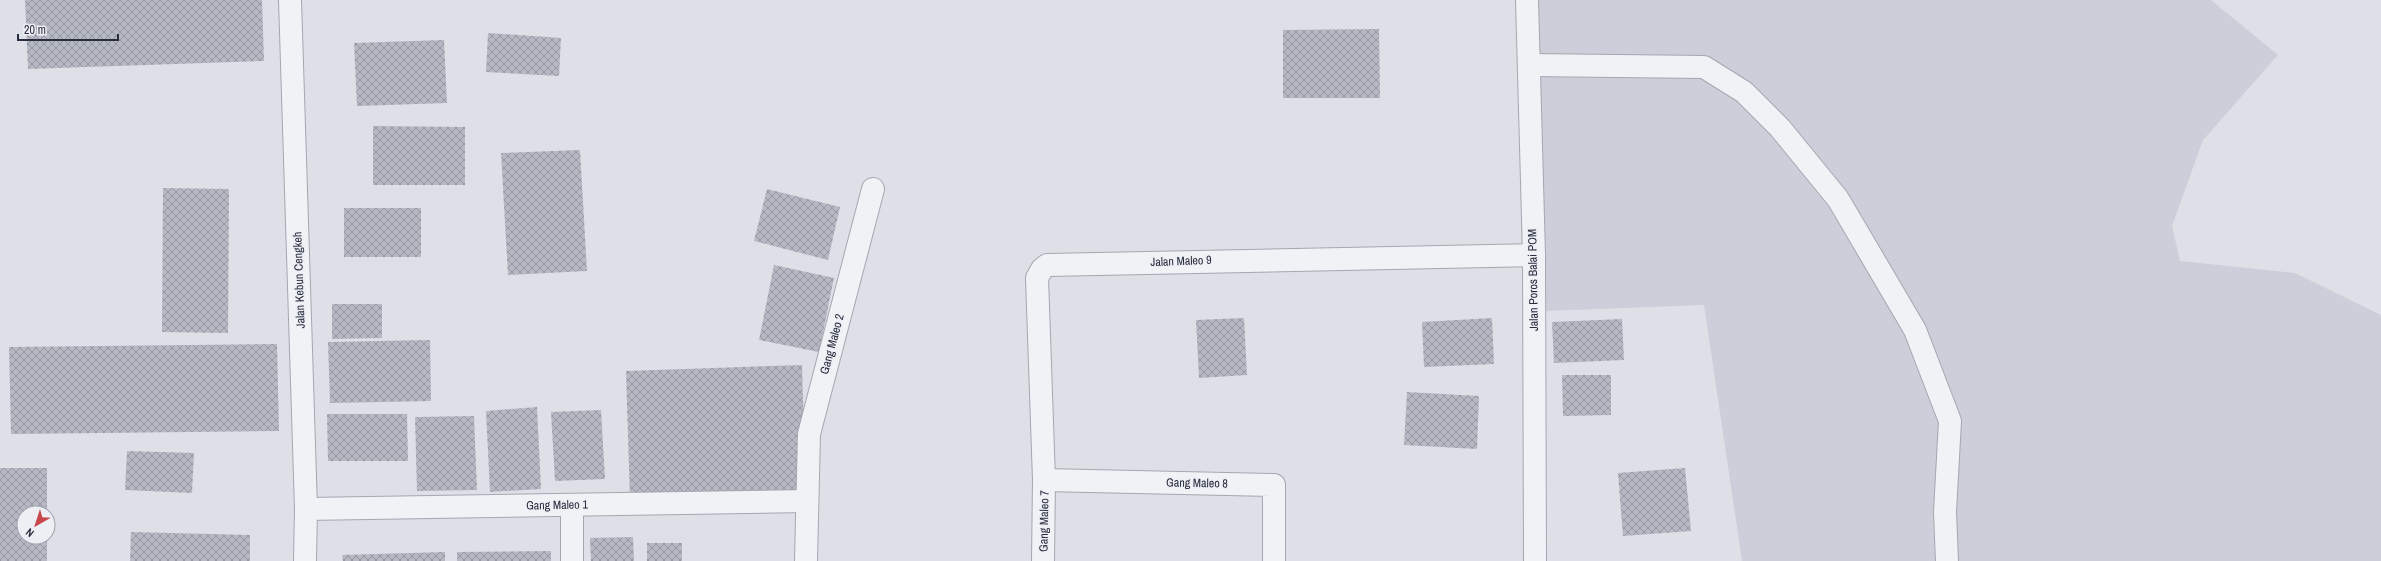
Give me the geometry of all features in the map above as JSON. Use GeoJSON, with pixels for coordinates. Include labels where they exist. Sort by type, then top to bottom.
{"type":"FeatureCollection","features":[{"type":"Feature","properties":{"kind":"street","name":"Jalan Kebun Cengkeh"},"geometry":{"type":"LineString","coordinates":[[290,0],[306,510],[305,561]]}},
{"type":"Feature","properties":{"kind":"street","name":"Jalan Poros Balai POM"},"geometry":{"type":"LineString","coordinates":[[1527,0],[1534,256],[1535,561]]}},
{"type":"Feature","properties":{"kind":"street"},"geometry":{"type":"LineString","coordinates":[[1529,65],[1704,67],[1744,92],[1780,128],[1838,198],[1915,330],[1950,421],[1945,512],[1947,561]]}},
{"type":"Feature","properties":{"kind":"street","name":"Gang Maleo 2"},"geometry":{"type":"LineString","coordinates":[[806,561],[809,434],[873,189]]}},
{"type":"Feature","properties":{"kind":"street","name":"Jalan Maleo 9"},"geometry":{"type":"LineString","coordinates":[[1044,480],[1036,278],[1042,269],[1047,265],[1534,256]]}},
{"type":"Feature","properties":{"kind":"street","name":"Gang Maleo 7"},"geometry":{"type":"LineString","coordinates":[[1043,561],[1044,480]]}},
{"type":"Feature","properties":{"kind":"street","name":"Gang Maleo 8"},"geometry":{"type":"LineString","coordinates":[[1044,480],[1274,485],[1274,561]]}},
{"type":"Feature","properties":{"kind":"street","name":"Gang Maleo 1"},"geometry":{"type":"LineString","coordinates":[[306,510],[807,501]]}},
{"type":"Feature","properties":{"kind":"street"},"geometry":{"type":"LineString","coordinates":[[572,505],[572,561]]}},
{"type":"Feature","properties":{"kind":"shaded area"},"geometry":{"type":"Polygon","coordinates":[[[1529,0],[2211,0],[2278,55],[2203,140],[2172,226],[2180,261],[2295,273],[2381,315],[2381,561],[1742,561],[1704,305],[1545,311],[1529,0]]]}},
{"type":"Feature","properties":{"kind":"building"},"geometry":{"type":"Polygon","coordinates":[[[25,0],[262,0],[264,61],[28,69],[25,0]]]}},
{"type":"Feature","properties":{"kind":"building"},"geometry":{"type":"Polygon","coordinates":[[[1379,29],[1380,98],[1283,98],[1283,30],[1379,29]]]}},
{"type":"Feature","properties":{"kind":"building"},"geometry":{"type":"Polygon","coordinates":[[[488,33],[561,38],[559,76],[486,72],[488,33]]]}},
{"type":"Feature","properties":{"kind":"building"},"geometry":{"type":"Polygon","coordinates":[[[444,40],[447,103],[357,106],[354,43],[444,40]]]}},
{"type":"Feature","properties":{"kind":"building"},"geometry":{"type":"Polygon","coordinates":[[[373,126],[465,127],[465,185],[373,185],[373,126]]]}},
{"type":"Feature","properties":{"kind":"building"},"geometry":{"type":"Polygon","coordinates":[[[580,150],[587,271],[508,275],[501,153],[580,150]]]}},
{"type":"Feature","properties":{"kind":"building"},"geometry":{"type":"Polygon","coordinates":[[[163,188],[229,189],[228,333],[162,332],[163,188]]]}},
{"type":"Feature","properties":{"kind":"building"},"geometry":{"type":"Polygon","coordinates":[[[767,189],[840,207],[828,260],[754,241],[767,189]]]}},
{"type":"Feature","properties":{"kind":"building"},"geometry":{"type":"Polygon","coordinates":[[[344,208],[421,208],[421,257],[344,257],[344,208]]]}},
{"type":"Feature","properties":{"kind":"building"},"geometry":{"type":"Polygon","coordinates":[[[774,265],[834,278],[819,352],[759,340],[774,265]]]}},
{"type":"Feature","properties":{"kind":"building"},"geometry":{"type":"Polygon","coordinates":[[[332,304],[382,304],[382,338],[332,339],[332,304]]]}},
{"type":"Feature","properties":{"kind":"building"},"geometry":{"type":"Polygon","coordinates":[[[1244,318],[1247,375],[1199,378],[1196,320],[1244,318]]]}},
{"type":"Feature","properties":{"kind":"building"},"geometry":{"type":"Polygon","coordinates":[[[1492,318],[1494,364],[1424,367],[1422,322],[1492,318]]]}},
{"type":"Feature","properties":{"kind":"building"},"geometry":{"type":"Polygon","coordinates":[[[1622,319],[1624,360],[1554,363],[1552,322],[1622,319]]]}},
{"type":"Feature","properties":{"kind":"building"},"geometry":{"type":"Polygon","coordinates":[[[430,340],[431,401],[330,403],[328,342],[430,340]]]}},
{"type":"Feature","properties":{"kind":"building"},"geometry":{"type":"Polygon","coordinates":[[[277,344],[279,431],[11,434],[9,347],[277,344]]]}},
{"type":"Feature","properties":{"kind":"building"},"geometry":{"type":"Polygon","coordinates":[[[802,365],[806,500],[630,501],[626,371],[802,365]]]}},
{"type":"Feature","properties":{"kind":"building"},"geometry":{"type":"Polygon","coordinates":[[[1562,375],[1611,375],[1611,415],[1563,416],[1562,375]]]}},
{"type":"Feature","properties":{"kind":"building"},"geometry":{"type":"Polygon","coordinates":[[[1407,392],[1479,396],[1477,449],[1404,445],[1407,392]]]}},
{"type":"Feature","properties":{"kind":"building"},"geometry":{"type":"Polygon","coordinates":[[[537,407],[541,489],[490,492],[486,411],[537,407]]]}},
{"type":"Feature","properties":{"kind":"building"},"geometry":{"type":"Polygon","coordinates":[[[601,410],[605,479],[555,481],[551,412],[601,410]]]}},
{"type":"Feature","properties":{"kind":"building"},"geometry":{"type":"Polygon","coordinates":[[[327,414],[407,414],[408,461],[328,461],[327,414]]]}},
{"type":"Feature","properties":{"kind":"building"},"geometry":{"type":"Polygon","coordinates":[[[474,416],[477,490],[417,491],[415,417],[474,416]]]}},
{"type":"Feature","properties":{"kind":"building"},"geometry":{"type":"Polygon","coordinates":[[[127,451],[194,453],[192,493],[125,490],[127,451]]]}},
{"type":"Feature","properties":{"kind":"building"},"geometry":{"type":"Polygon","coordinates":[[[0,468],[47,468],[47,505],[16,505],[16,545],[47,545],[47,561],[0,561],[0,468]]]}},
{"type":"Feature","properties":{"kind":"building"},"geometry":{"type":"Polygon","coordinates":[[[1685,468],[1691,531],[1623,536],[1618,473],[1685,468]]]}},
{"type":"Feature","properties":{"kind":"building"},"geometry":{"type":"Polygon","coordinates":[[[131,532],[250,535],[250,561],[130,561],[131,532]]]}},
{"type":"Feature","properties":{"kind":"building"},"geometry":{"type":"Polygon","coordinates":[[[633,537],[634,561],[591,561],[590,538],[633,537]]]}},
{"type":"Feature","properties":{"kind":"building"},"geometry":{"type":"Polygon","coordinates":[[[647,543],[682,543],[682,561],[647,561],[647,543]]]}},
{"type":"Feature","properties":{"kind":"building"},"geometry":{"type":"Polygon","coordinates":[[[551,551],[551,561],[457,561],[457,552],[551,551]]]}},
{"type":"Feature","properties":{"kind":"building"},"geometry":{"type":"Polygon","coordinates":[[[445,552],[445,561],[343,561],[342,555],[445,552]]]}}]}
